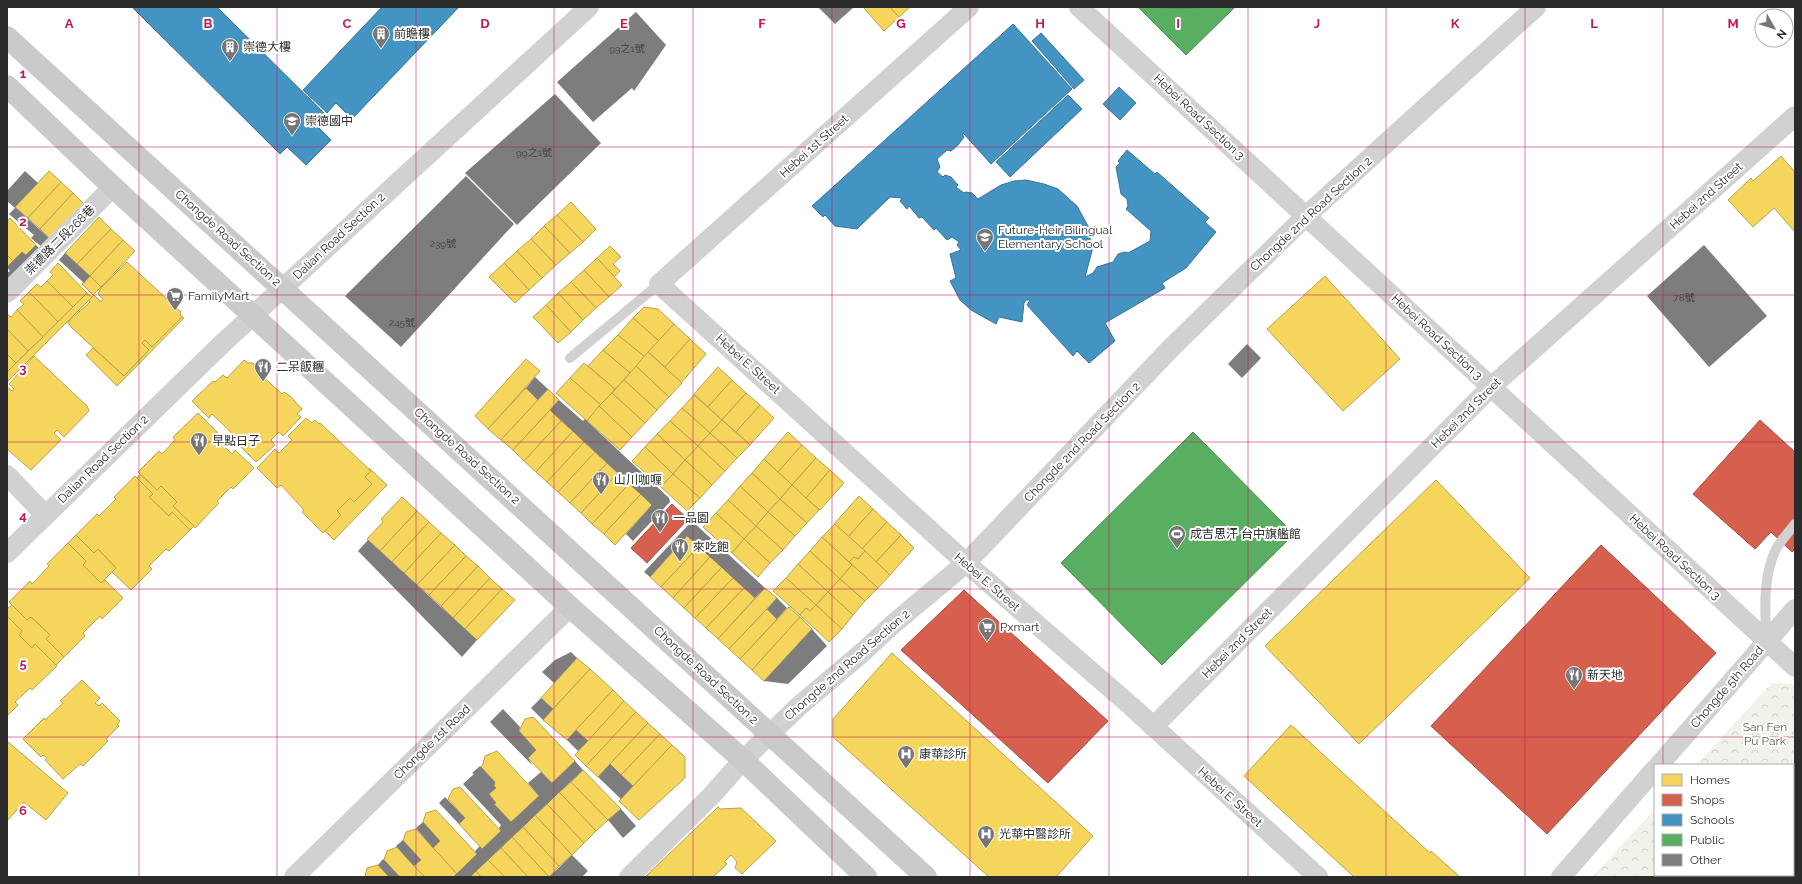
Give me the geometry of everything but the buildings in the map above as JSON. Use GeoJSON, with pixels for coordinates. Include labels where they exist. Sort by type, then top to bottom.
{"type":"FeatureCollection","features":[{"type":"Feature","properties":{"kind":"main road","name":"Chongde Road Section 2"},"geometry":{"type":"LineString","coordinates":[[7,37],[926,877]]}},
{"type":"Feature","properties":{"kind":"main road"},"geometry":{"type":"LineString","coordinates":[[7,86],[113,187],[570,607],[743,760],[866,877]]}},
{"type":"Feature","properties":{"kind":"street","name":"Dalian Road Section 2"},"geometry":{"type":"LineString","coordinates":[[7,553],[253,315],[589,7]]}},
{"type":"Feature","properties":{"kind":"street","name":"Hebei 1st Street"},"geometry":{"type":"LineString","coordinates":[[659,284],[969,7]]}},
{"type":"Feature","properties":{"kind":"street","name":"Hebei Road Section 3"},"geometry":{"type":"LineString","coordinates":[[1079,7],[1492,387],[1766,642],[1795,667]]}},
{"type":"Feature","properties":{"kind":"street","name":"Chongde 2nd Road Section 2"},"geometry":{"type":"LineString","coordinates":[[629,877],[712,795],[743,760],[770,734],[892,625],[966,563],[1170,349],[1306,216],[1536,7]]}},
{"type":"Feature","properties":{"kind":"street","name":"Hebei 2nd Street"},"geometry":{"type":"LineString","coordinates":[[1153,727],[1492,387],[1795,116]]}},
{"type":"Feature","properties":{"kind":"street","name":"崇德路二段268巷"},"geometry":{"type":"LineString","coordinates":[[7,293],[113,187]]}},
{"type":"Feature","properties":{"kind":"street","name":"Hebei E. Street"},"geometry":{"type":"LineString","coordinates":[[659,284],[966,563],[1153,727],[1318,877]]}},
{"type":"Feature","properties":{"kind":"street"},"geometry":{"type":"LineString","coordinates":[[7,475],[45,515]]}},
{"type":"Feature","properties":{"kind":"street","name":"Chongde 1st Road"},"geometry":{"type":"LineString","coordinates":[[294,877],[570,607]]}},
{"type":"Feature","properties":{"kind":"street","name":"Chongde 5th Road"},"geometry":{"type":"LineString","coordinates":[[1660,764],[1795,609]]}},
{"type":"Feature","properties":{"kind":"street"},"geometry":{"type":"LineString","coordinates":[[1560,877],[1654,770]]}},
{"type":"Feature","properties":{"kind":"lane"},"geometry":{"type":"LineString","coordinates":[[570,358],[659,284]]}},
{"type":"Feature","properties":{"kind":"lane"},"geometry":{"type":"LineString","coordinates":[[1766,642],[1764,604],[1769,576],[1776,549],[1795,524]]}},
{"type":"Feature","properties":{"kind":"green space","name":"San Fen Pu Park"},"geometry":{"type":"Polygon","coordinates":[[[1772,683],[1792,684],[1795,686],[1795,877],[1592,877],[1654,810],[1654,876],[1794,876],[1794,764],[1697,764],[1772,683]]]}},
{"type":"Feature","properties":{"kind":"place","name":"前瞻樓"},"geometry":{"type":"Point","coordinates":[381,49]}},
{"type":"Feature","properties":{"kind":"place","name":"崇德大樓"},"geometry":{"type":"Point","coordinates":[230,62]}},
{"type":"Feature","properties":{"kind":"place","name":"崇德國中"},"geometry":{"type":"Point","coordinates":[292,136]}},
{"type":"Feature","properties":{"kind":"place","name":"Future-Heir Bilingual Elementary School"},"geometry":{"type":"Point","coordinates":[985,252]}},
{"type":"Feature","properties":{"kind":"place","name":"FamilyMart"},"geometry":{"type":"Point","coordinates":[175,311]}},
{"type":"Feature","properties":{"kind":"place","name":"二呆飯糰"},"geometry":{"type":"Point","coordinates":[263,382]}},
{"type":"Feature","properties":{"kind":"place","name":"早點日子"},"geometry":{"type":"Point","coordinates":[199,456]}},
{"type":"Feature","properties":{"kind":"place","name":"山川咖喱"},"geometry":{"type":"Point","coordinates":[601,495]}},
{"type":"Feature","properties":{"kind":"place","name":"一品園"},"geometry":{"type":"Point","coordinates":[660,533]}},
{"type":"Feature","properties":{"kind":"place","name":"成吉思汗 台中旗艦館"},"geometry":{"type":"Point","coordinates":[1177,549]}},
{"type":"Feature","properties":{"kind":"place","name":"來吃飽"},"geometry":{"type":"Point","coordinates":[680,562]}},
{"type":"Feature","properties":{"kind":"place","name":"Pxmart"},"geometry":{"type":"Point","coordinates":[987,642]}},
{"type":"Feature","properties":{"kind":"place","name":"新天地"},"geometry":{"type":"Point","coordinates":[1574,690]}},
{"type":"Feature","properties":{"kind":"place","name":"康華診所"},"geometry":{"type":"Point","coordinates":[906,769]}},
{"type":"Feature","properties":{"kind":"place","name":"光華中醫診所"},"geometry":{"type":"Point","coordinates":[986,849]}}]}
